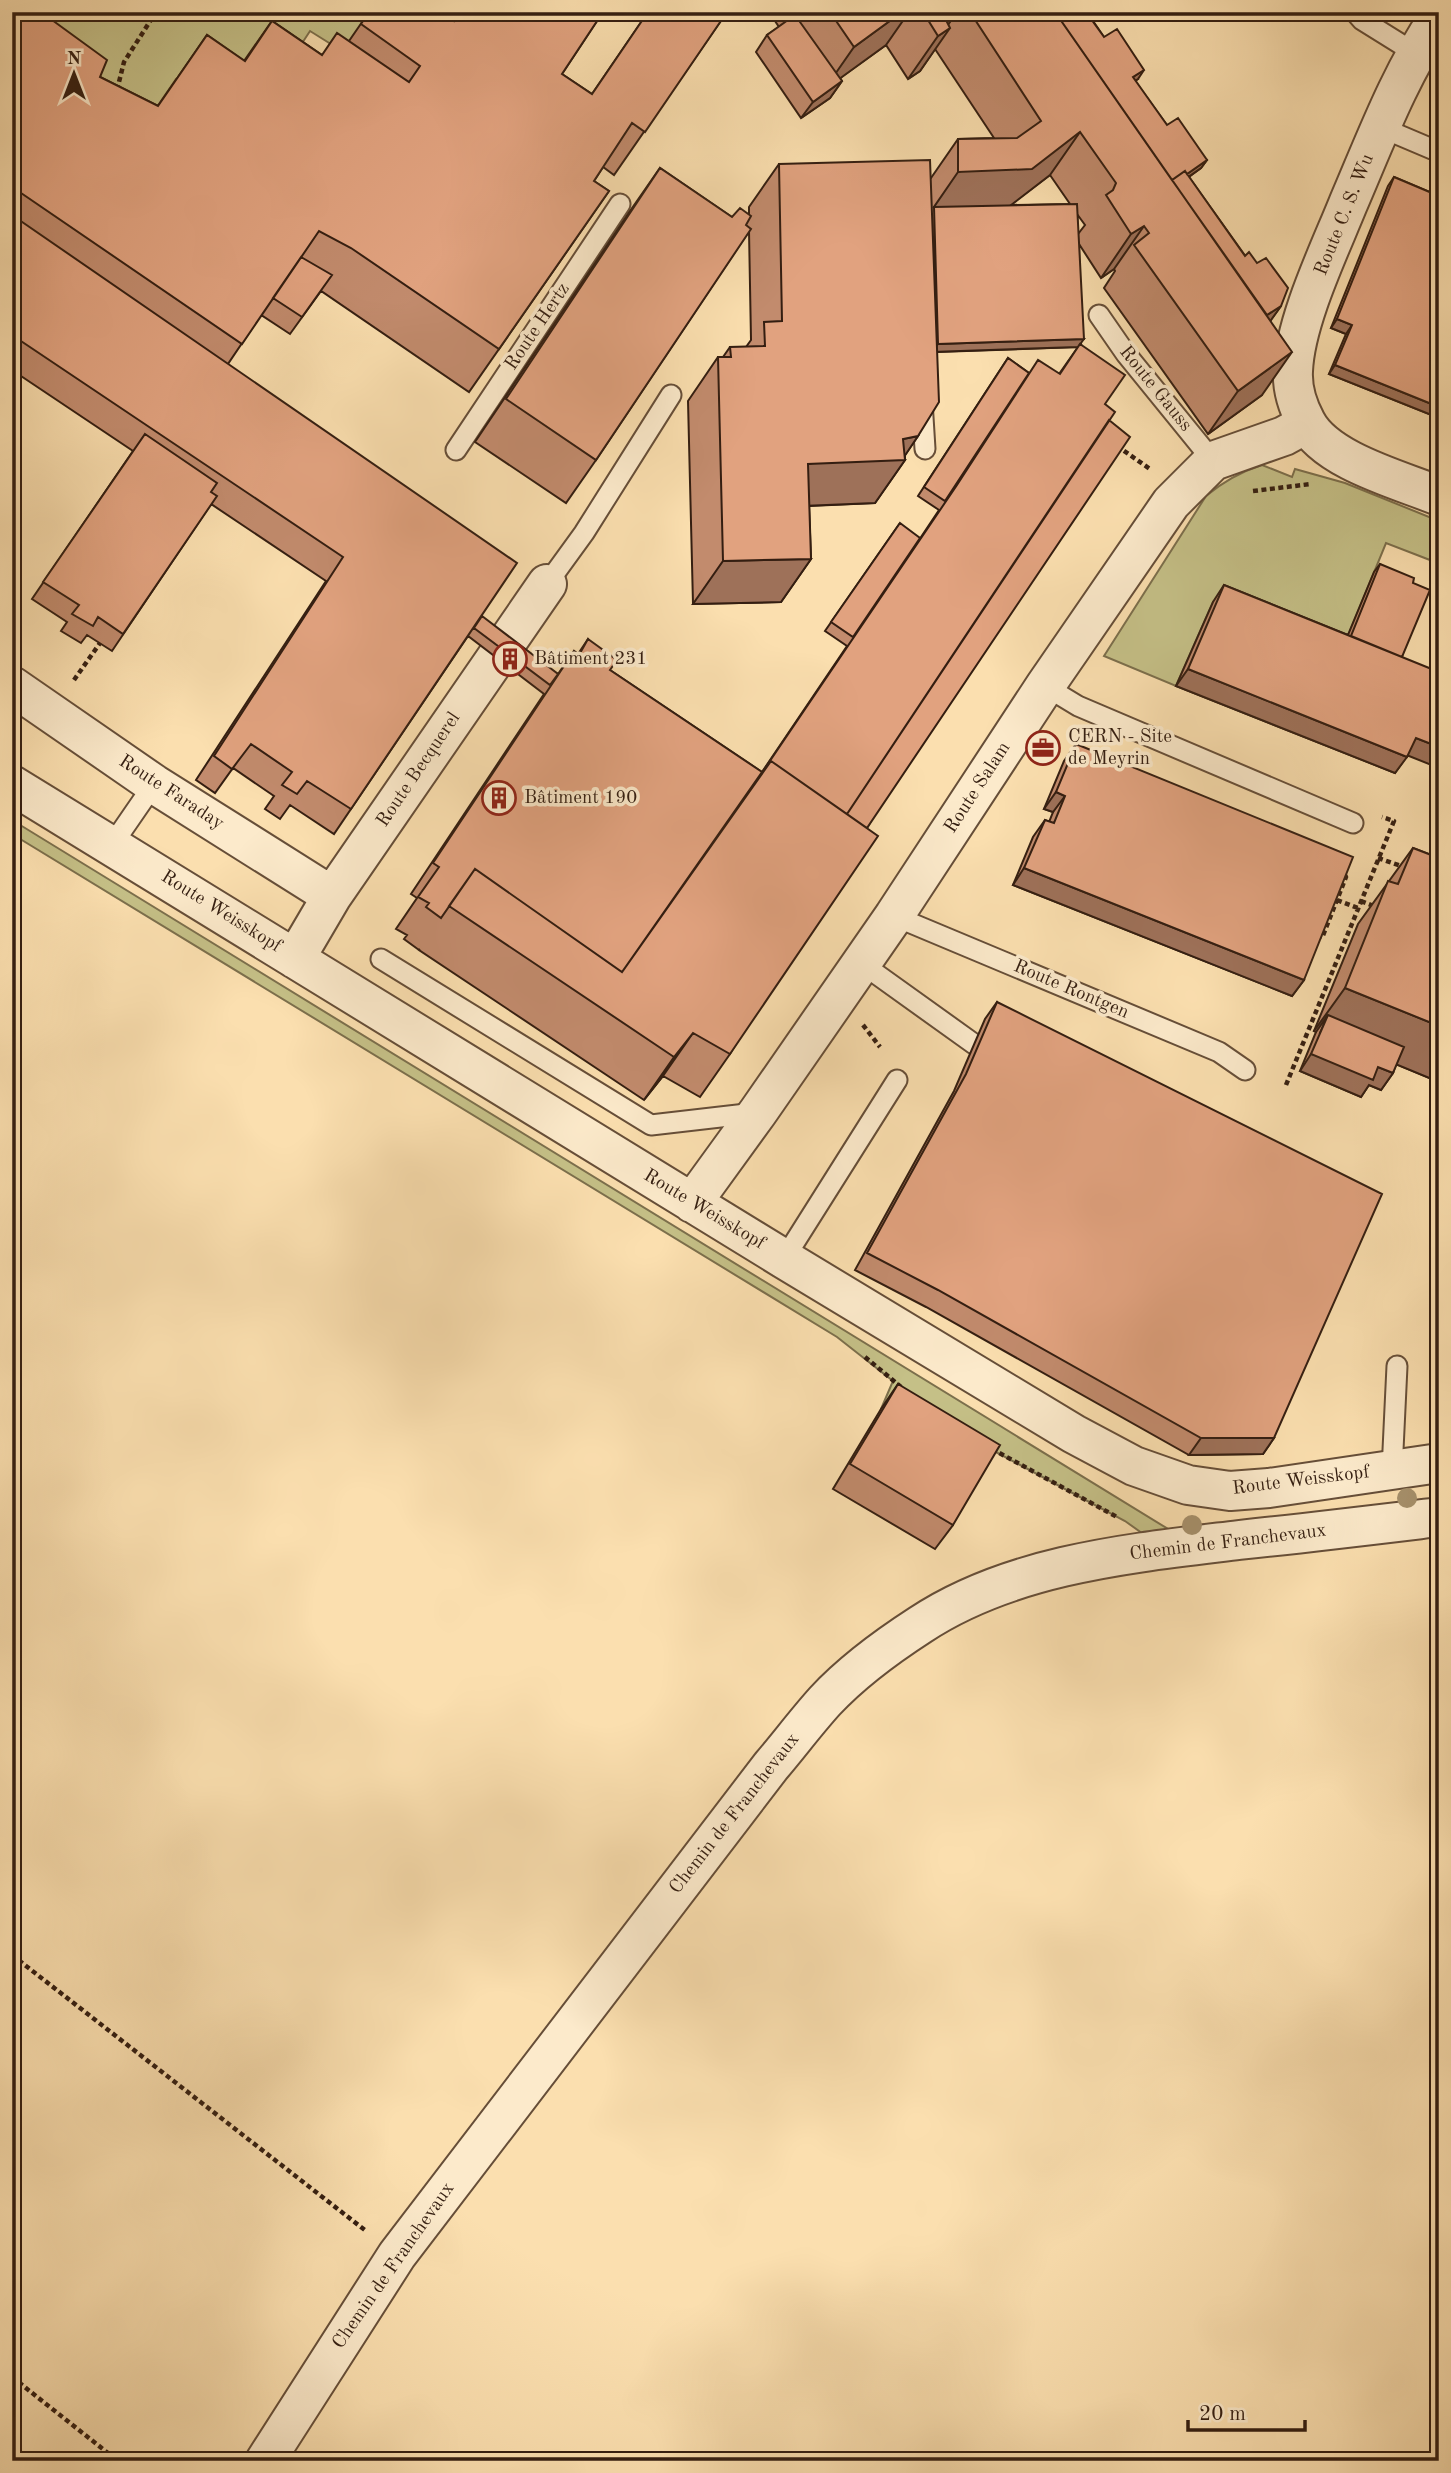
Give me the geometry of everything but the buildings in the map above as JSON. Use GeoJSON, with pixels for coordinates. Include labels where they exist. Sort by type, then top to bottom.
{"type":"FeatureCollection","features":[{"type":"Feature","properties":{"kind":"street","name":"Route C. S. Wu"},"geometry":{"type":"LineString","coordinates":[[1306,424],[1295,390],[1293,373],[1300,328],[1380,127],[1415,53],[1439,17]]}},
{"type":"Feature","properties":{"kind":"street","name":"Route Salam"},"geometry":{"type":"LineString","coordinates":[[692,1203],[894,916],[1045,686],[1171,503],[1213,461],[1284,436],[1306,424]]}},
{"type":"Feature","properties":{"kind":"street"},"geometry":{"type":"LineString","coordinates":[[1306,424],[1333,450],[1439,496]]}},
{"type":"Feature","properties":{"kind":"street","name":"Route Becquerel"},"geometry":{"type":"LineString","coordinates":[[295,959],[332,896],[547,584]]}},
{"type":"Feature","properties":{"kind":"street","name":"Route Faraday"},"geometry":{"type":"LineString","coordinates":[[12,686],[154,784],[332,896]]}},
{"type":"Feature","properties":{"kind":"street","name":"Route Weisskopf"},"geometry":{"type":"LineString","coordinates":[[12,785],[784,1259],[1074,1434],[1134,1466],[1188,1485],[1230,1491],[1269,1488],[1439,1463]]}},
{"type":"Feature","properties":{"kind":"street","name":"Chemin de Franchevaux"},"geometry":{"type":"LineString","coordinates":[[265,2461],[397,2255],[771,1766],[851,1675],[921,1624],[957,1605],[1023,1579],[1064,1567],[1162,1550],[1439,1517]]}},
{"type":"Feature","properties":{"kind":"lane"},"geometry":{"type":"LineString","coordinates":[[1355,12],[1362,20],[1415,53]]}},
{"type":"Feature","properties":{"kind":"lane"},"geometry":{"type":"LineString","coordinates":[[1380,127],[1439,152]]}},
{"type":"Feature","properties":{"kind":"lane","name":"Route Hertz"},"geometry":{"type":"LineString","coordinates":[[456,450],[620,204]]}},
{"type":"Feature","properties":{"kind":"lane","name":"Route Gauss"},"geometry":{"type":"LineString","coordinates":[[1099,315],[1126,354],[1213,461]]}},
{"type":"Feature","properties":{"kind":"lane"},"geometry":{"type":"LineString","coordinates":[[922,380],[925,449]]}},
{"type":"Feature","properties":{"kind":"lane"},"geometry":{"type":"LineString","coordinates":[[547,584],[584,533],[671,395]]}},
{"type":"Feature","properties":{"kind":"lane"},"geometry":{"type":"LineString","coordinates":[[1045,686],[1078,706],[1353,823]]}},
{"type":"Feature","properties":{"kind":"lane"},"geometry":{"type":"LineString","coordinates":[[112,845],[154,784]]}},
{"type":"Feature","properties":{"kind":"lane","name":"Route Rontgen"},"geometry":{"type":"LineString","coordinates":[[894,916],[1219,1052],[1245,1070]]}},
{"type":"Feature","properties":{"kind":"lane"},"geometry":{"type":"LineString","coordinates":[[381,959],[651,1125],[758,1112]]}},
{"type":"Feature","properties":{"kind":"lane"},"geometry":{"type":"LineString","coordinates":[[861,962],[974,1044]]}},
{"type":"Feature","properties":{"kind":"lane"},"geometry":{"type":"LineString","coordinates":[[784,1259],[897,1080]]}},
{"type":"Feature","properties":{"kind":"lane"},"geometry":{"type":"LineString","coordinates":[[1392,1471],[1397,1366]]}},
{"type":"Feature","properties":{"kind":"path"},"geometry":{"type":"LineString","coordinates":[[116,99],[124,62],[156,12]]}},
{"type":"Feature","properties":{"kind":"path"},"geometry":{"type":"LineString","coordinates":[[1116,445],[1154,472],[1171,503]]}},
{"type":"Feature","properties":{"kind":"path"},"geometry":{"type":"LineString","coordinates":[[1249,492],[1348,479],[1361,464]]}},
{"type":"Feature","properties":{"kind":"path"},"geometry":{"type":"LineString","coordinates":[[51,713],[100,643]]}},
{"type":"Feature","properties":{"kind":"path"},"geometry":{"type":"LineString","coordinates":[[1286,1086],[1394,821],[1360,808],[1339,860],[1346,877],[1322,938],[1316,935]]}},
{"type":"Feature","properties":{"kind":"path"},"geometry":{"type":"LineString","coordinates":[[1378,858],[1411,870]]}},
{"type":"Feature","properties":{"kind":"path"},"geometry":{"type":"LineString","coordinates":[[1337,900],[1358,908]]}},
{"type":"Feature","properties":{"kind":"path"},"geometry":{"type":"LineString","coordinates":[[1361,901],[1376,907]]}},
{"type":"Feature","properties":{"kind":"path"},"geometry":{"type":"LineString","coordinates":[[893,1381],[904,1389]]}},
{"type":"Feature","properties":{"kind":"path"},"geometry":{"type":"LineString","coordinates":[[983,1444],[1125,1521],[1162,1550]]}},
{"type":"Feature","properties":{"kind":"path"},"geometry":{"type":"LineString","coordinates":[[12,1955],[344,2215]]}},
{"type":"Feature","properties":{"kind":"path"},"geometry":{"type":"LineString","coordinates":[[12,2377],[118,2461]]}},
{"type":"Feature","properties":{"kind":"shaded area"},"geometry":{"type":"Polygon","coordinates":[[[12,12],[487,12],[342,51],[310,31],[274,86],[176,79],[139,133],[12,12]]]}},
{"type":"Feature","properties":{"kind":"shaded area"},"geometry":{"type":"Polygon","coordinates":[[[1262,465],[1292,477],[1295,469],[1345,483],[1439,521],[1439,553],[1430,560],[1386,543],[1341,653],[1213,602],[1176,686],[1104,656],[1206,496],[1232,477],[1262,465]]]}},
{"type":"Feature","properties":{"kind":"shaded area"},"geometry":{"type":"Polygon","coordinates":[[[12,820],[1173,1532],[1146,1536],[1125,1521],[994,1451],[881,1409],[893,1381],[837,1337],[12,834],[12,820]]]}},
{"type":"Feature","properties":{"kind":"place","name":"Bâtiment 231"},"geometry":{"type":"Point","coordinates":[510,659]}},
{"type":"Feature","properties":{"kind":"place","name":"CERN - Site de Meyrin"},"geometry":{"type":"Point","coordinates":[1043,748]}},
{"type":"Feature","properties":{"kind":"place","name":"Bâtiment 190"},"geometry":{"type":"Point","coordinates":[499,798]}}]}
